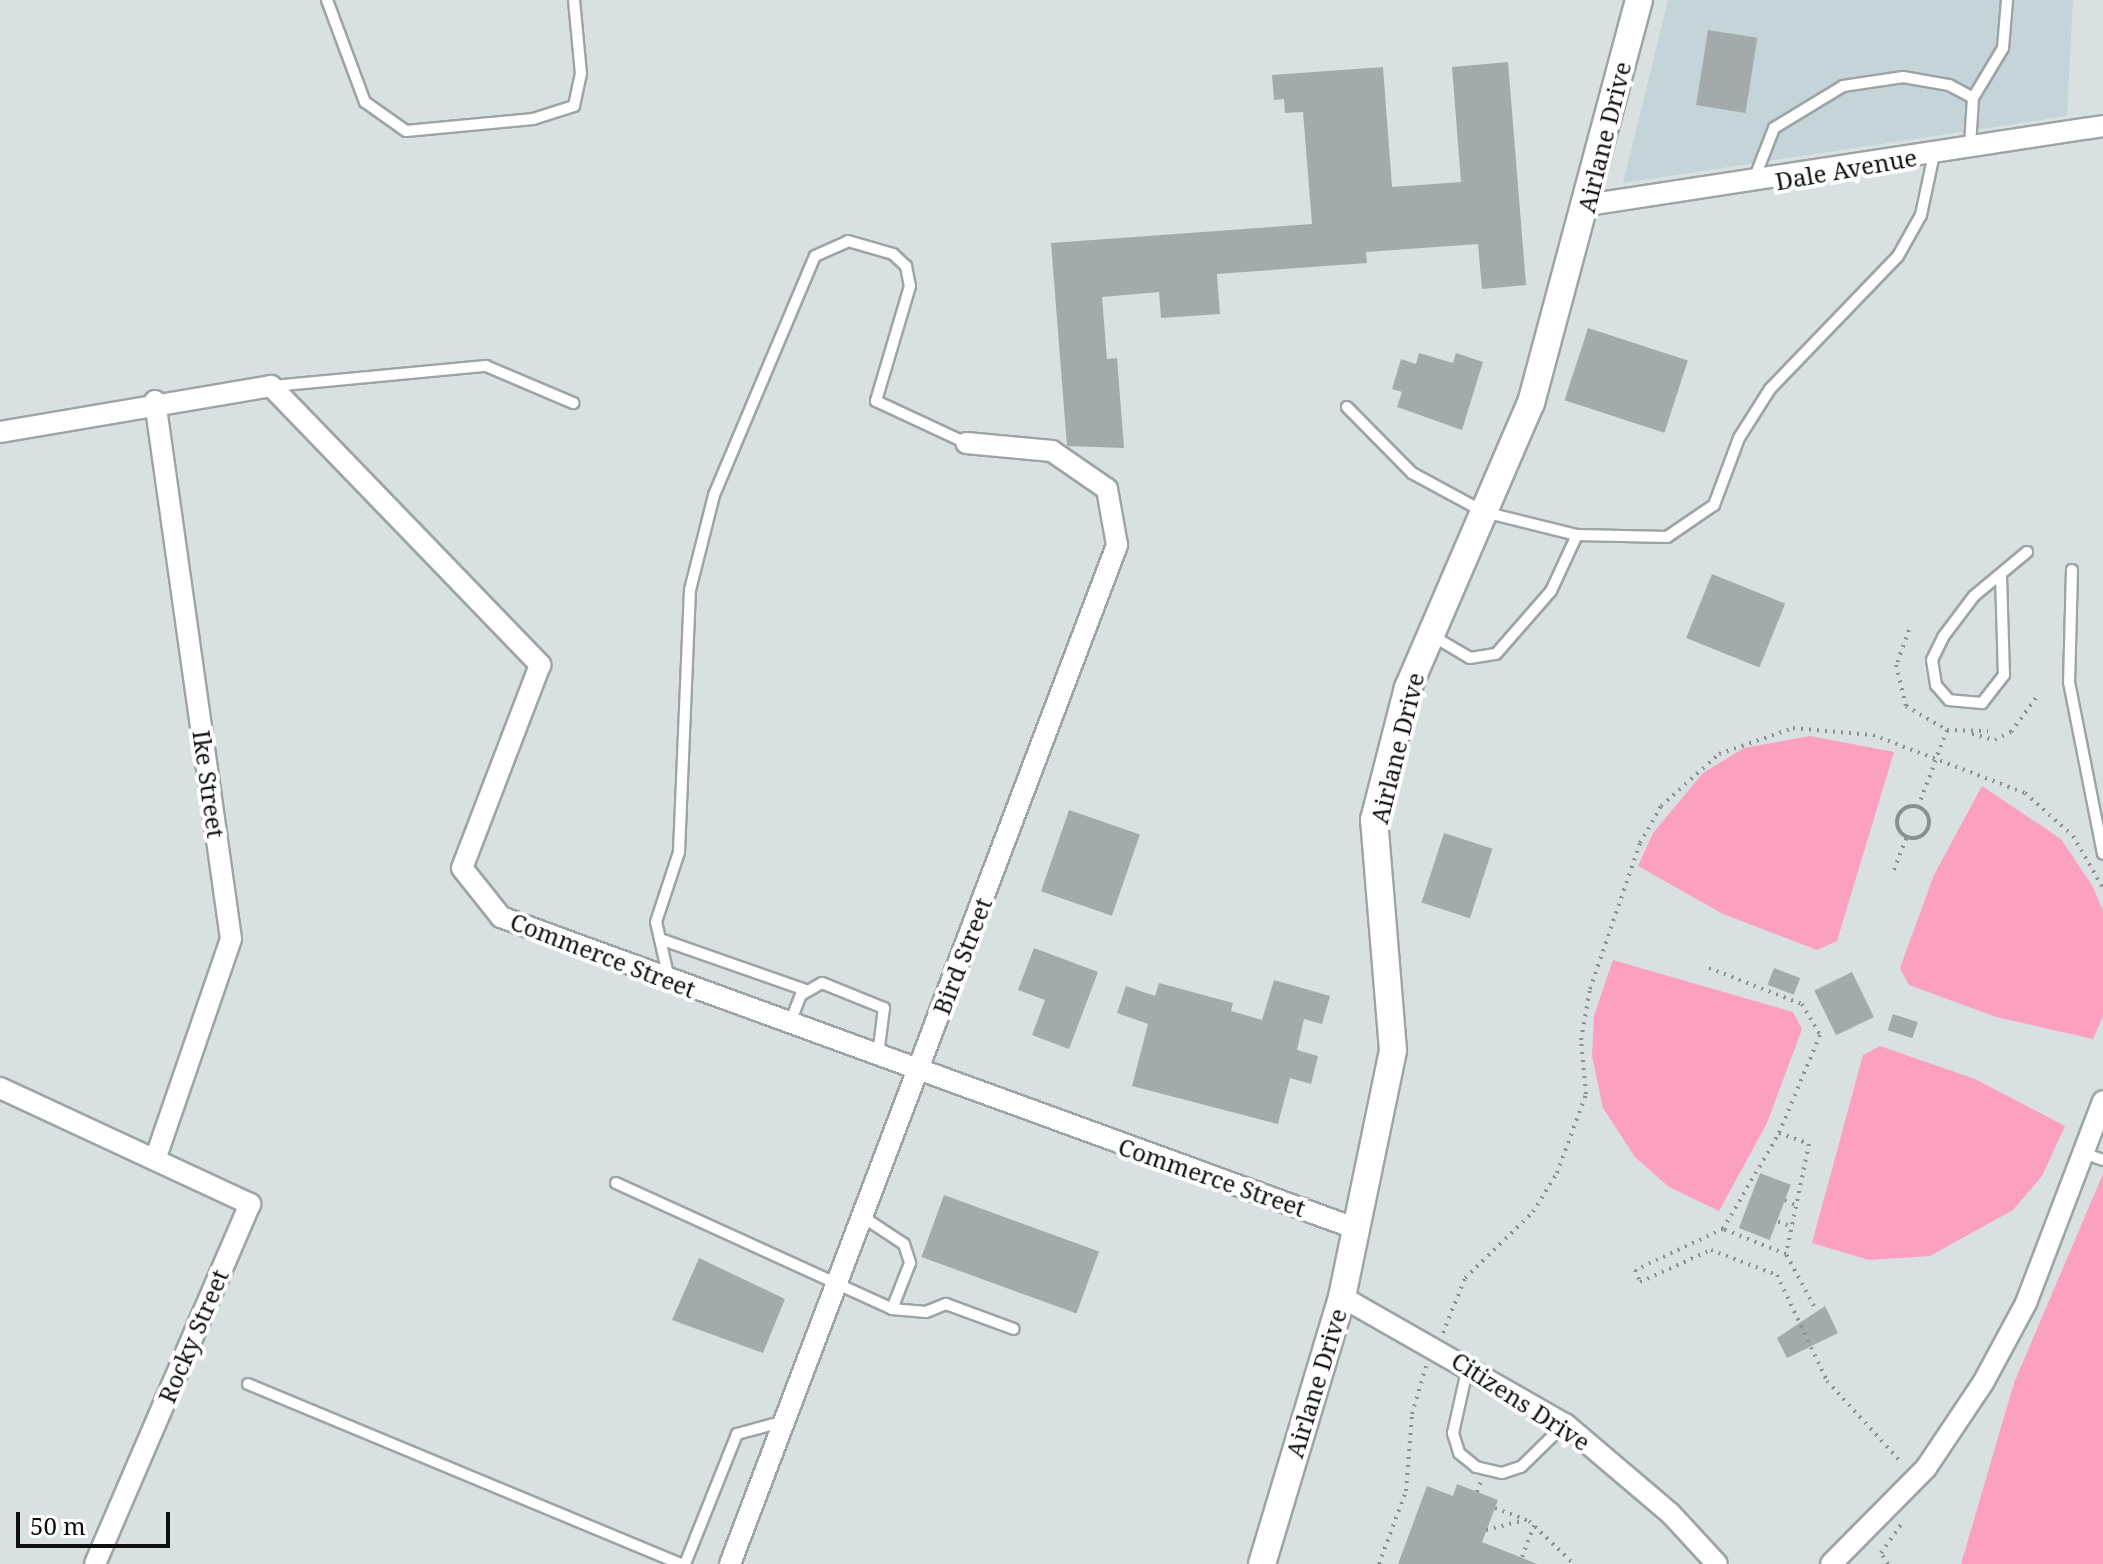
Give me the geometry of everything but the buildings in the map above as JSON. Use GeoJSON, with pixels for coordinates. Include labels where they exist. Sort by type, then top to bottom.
{"type":"FeatureCollection","features":[{"type":"Feature","properties":{"kind":"street","name":"Airlane Drive"},"geometry":{"type":"LineString","coordinates":[[1262,1564],[1342,1297],[1352,1227],[1393,1050],[1374,820],[1408,688],[1531,403],[1587,205],[1639,0]]}},
{"type":"Feature","properties":{"kind":"street","name":"Dale Avenue"},"geometry":{"type":"LineString","coordinates":[[1587,205],[1752,185],[2103,126]]}},
{"type":"Feature","properties":{"kind":"street"},"geometry":{"type":"LineString","coordinates":[[0,432],[155,401],[271,386]]}},
{"type":"Feature","properties":{"kind":"street","name":"Commerce Street"},"geometry":{"type":"LineString","coordinates":[[271,386],[540,665],[462,868],[501,917],[918,1073],[1352,1227]]}},
{"type":"Feature","properties":{"kind":"street","name":"Ike Street"},"geometry":{"type":"LineString","coordinates":[[155,401],[231,939],[156,1157]]}},
{"type":"Feature","properties":{"kind":"street","name":"Bird Street"},"geometry":{"type":"LineString","coordinates":[[730,1564],[1117,545],[1107,489],[1052,451],[966,443]]}},
{"type":"Feature","properties":{"kind":"street"},"geometry":{"type":"LineString","coordinates":[[0,1088],[156,1157]]}},
{"type":"Feature","properties":{"kind":"street"},"geometry":{"type":"LineString","coordinates":[[1831,1564],[1926,1468],[1983,1383],[2026,1303],[2103,1101]]}},
{"type":"Feature","properties":{"kind":"street","name":"Rocky Street"},"geometry":{"type":"LineString","coordinates":[[95,1564],[250,1204],[156,1157]]}},
{"type":"Feature","properties":{"kind":"street","name":"Citizens Drive"},"geometry":{"type":"LineString","coordinates":[[1342,1297],[1468,1364],[1565,1424],[1670,1513],[1717,1564]]}},
{"type":"Feature","properties":{"kind":"lane"},"geometry":{"type":"LineString","coordinates":[[327,0],[365,102],[406,131],[533,119],[574,106],[581,74],[574,0]]}},
{"type":"Feature","properties":{"kind":"lane"},"geometry":{"type":"LineString","coordinates":[[1969,148],[1973,98],[2003,48],[2007,0]]}},
{"type":"Feature","properties":{"kind":"lane"},"geometry":{"type":"LineString","coordinates":[[1752,185],[1774,128],[1843,86],[1903,77],[1973,98]]}},
{"type":"Feature","properties":{"kind":"lane"},"geometry":{"type":"LineString","coordinates":[[1347,407],[1412,473],[1484,512],[1577,535],[1667,537],[1714,505],[1739,438],[1770,389],[1898,256],[1921,215],[1934,154]]}},
{"type":"Feature","properties":{"kind":"lane"},"geometry":{"type":"LineString","coordinates":[[670,980],[656,922],[679,852],[682,672],[700,549],[714,495],[801,284],[815,256],[831,244],[871,245],[906,266],[910,286],[876,401],[966,443]]}},
{"type":"Feature","properties":{"kind":"lane"},"geometry":{"type":"LineString","coordinates":[[271,386],[486,366],[573,403]]}},
{"type":"Feature","properties":{"kind":"lane"},"geometry":{"type":"LineString","coordinates":[[1431,635],[1470,658],[1496,654],[1551,591],[1577,535]]}},
{"type":"Feature","properties":{"kind":"lane"},"geometry":{"type":"LineString","coordinates":[[2001,576],[2001,684],[1982,703],[1949,700],[1936,685],[1932,660],[1974,596],[2027,552]]}},
{"type":"Feature","properties":{"kind":"lane"},"geometry":{"type":"LineString","coordinates":[[2072,570],[2069,682],[2103,854]]}},
{"type":"Feature","properties":{"kind":"lane"},"geometry":{"type":"LineString","coordinates":[[660,939],[806,990]]}},
{"type":"Feature","properties":{"kind":"lane"},"geometry":{"type":"LineString","coordinates":[[789,1025],[806,990],[822,983],[884,1008],[877,1057]]}},
{"type":"Feature","properties":{"kind":"lane"},"geometry":{"type":"LineString","coordinates":[[2083,1153],[2103,1160]]}},
{"type":"Feature","properties":{"kind":"lane"},"geometry":{"type":"LineString","coordinates":[[616,1183],[736,1243],[813,1268],[837,1288],[892,1309],[926,1312],[946,1304],[1014,1329]]}},
{"type":"Feature","properties":{"kind":"lane"},"geometry":{"type":"LineString","coordinates":[[863,1217],[898,1233],[910,1263],[892,1309]]}},
{"type":"Feature","properties":{"kind":"lane"},"geometry":{"type":"LineString","coordinates":[[1468,1364],[1453,1433],[1459,1453],[1476,1467],[1502,1473],[1521,1467],[1565,1424]]}},
{"type":"Feature","properties":{"kind":"lane"},"geometry":{"type":"LineString","coordinates":[[248,1384],[683,1564],[737,1434],[785,1421]]}},
{"type":"Feature","properties":{"kind":"path"},"geometry":{"type":"LineString","coordinates":[[1909,630],[1898,653],[1901,697],[1947,730],[1995,740],[2011,732],[2036,698]]}},
{"type":"Feature","properties":{"kind":"path"},"geometry":{"type":"LineString","coordinates":[[1379,1564],[1406,1491],[1419,1376],[1437,1347],[1465,1278],[1533,1212],[1575,1134],[1586,1094],[1581,1040],[1590,989],[1640,843],[1661,806],[1719,754],[1793,728],[1873,735],[2004,783],[2051,812],[2103,888]]}},
{"type":"Feature","properties":{"kind":"path"},"geometry":{"type":"LineString","coordinates":[[1894,870],[1907,836],[1898,816],[1918,807],[1947,730]]}},
{"type":"Feature","properties":{"kind":"path"},"geometry":{"type":"LineString","coordinates":[[1970,733],[1988,731]]}},
{"type":"Feature","properties":{"kind":"path"},"geometry":{"type":"LineString","coordinates":[[1907,836],[1919,836],[1928,825],[1918,807]]}},
{"type":"Feature","properties":{"kind":"path"},"geometry":{"type":"LineString","coordinates":[[1709,968],[1802,1004],[1820,1035],[1779,1133],[1723,1229],[1635,1270],[1640,1282],[1711,1250],[1777,1275],[1827,1381],[1902,1463]]}},
{"type":"Feature","properties":{"kind":"path"},"geometry":{"type":"LineString","coordinates":[[1779,1133],[1809,1144],[1786,1254]]}},
{"type":"Feature","properties":{"kind":"path"},"geometry":{"type":"LineString","coordinates":[[1785,1200],[1797,1206]]}},
{"type":"Feature","properties":{"kind":"path"},"geometry":{"type":"LineString","coordinates":[[1778,1222],[1793,1227]]}},
{"type":"Feature","properties":{"kind":"path"},"geometry":{"type":"LineString","coordinates":[[1723,1229],[1786,1254],[1814,1306]]}},
{"type":"Feature","properties":{"kind":"path"},"geometry":{"type":"LineString","coordinates":[[1495,1508],[1534,1525],[1574,1564]]}},
{"type":"Feature","properties":{"kind":"path"},"geometry":{"type":"LineString","coordinates":[[1888,1564],[1881,1553],[1909,1516]]}},
{"type":"Feature","properties":{"kind":"path"},"geometry":{"type":"LineString","coordinates":[[1486,1530],[1525,1520]]}},
{"type":"Feature","properties":{"kind":"path"},"geometry":{"type":"LineString","coordinates":[[1522,1557],[1534,1525]]}},
{"type":"Feature","properties":{"kind":"shaded area"},"geometry":{"type":"Polygon","coordinates":[[[1668,0],[2073,0],[2067,116],[1623,183],[1668,0]]]}},
{"type":"Feature","properties":{"kind":"shaded area"},"geometry":{"type":"Polygon","coordinates":[[[1810,736],[1894,752],[1837,941],[1817,950],[1723,914],[1638,866],[1653,833],[1703,773],[1744,748],[1810,736]]]}},
{"type":"Feature","properties":{"kind":"shaded area"},"geometry":{"type":"Polygon","coordinates":[[[1982,786],[2061,839],[2093,887],[2103,911],[2103,1016],[2093,1039],[1996,1017],[1909,985],[1900,968],[1934,875],[1982,786]]]}},
{"type":"Feature","properties":{"kind":"shaded area"},"geometry":{"type":"Polygon","coordinates":[[[1613,960],[1793,1012],[1802,1029],[1767,1123],[1719,1211],[1669,1187],[1635,1157],[1603,1108],[1592,1056],[1594,1016],[1613,960]]]}},
{"type":"Feature","properties":{"kind":"shaded area"},"geometry":{"type":"Polygon","coordinates":[[[1880,1046],[1975,1079],[2065,1126],[2042,1176],[2013,1210],[1930,1256],[1869,1260],[1812,1243],[1863,1055],[1880,1046]]]}},
{"type":"Feature","properties":{"kind":"shaded area"},"geometry":{"type":"Polygon","coordinates":[[[2103,1174],[2103,1564],[1961,1564],[2014,1383],[2103,1174]]]}}]}
